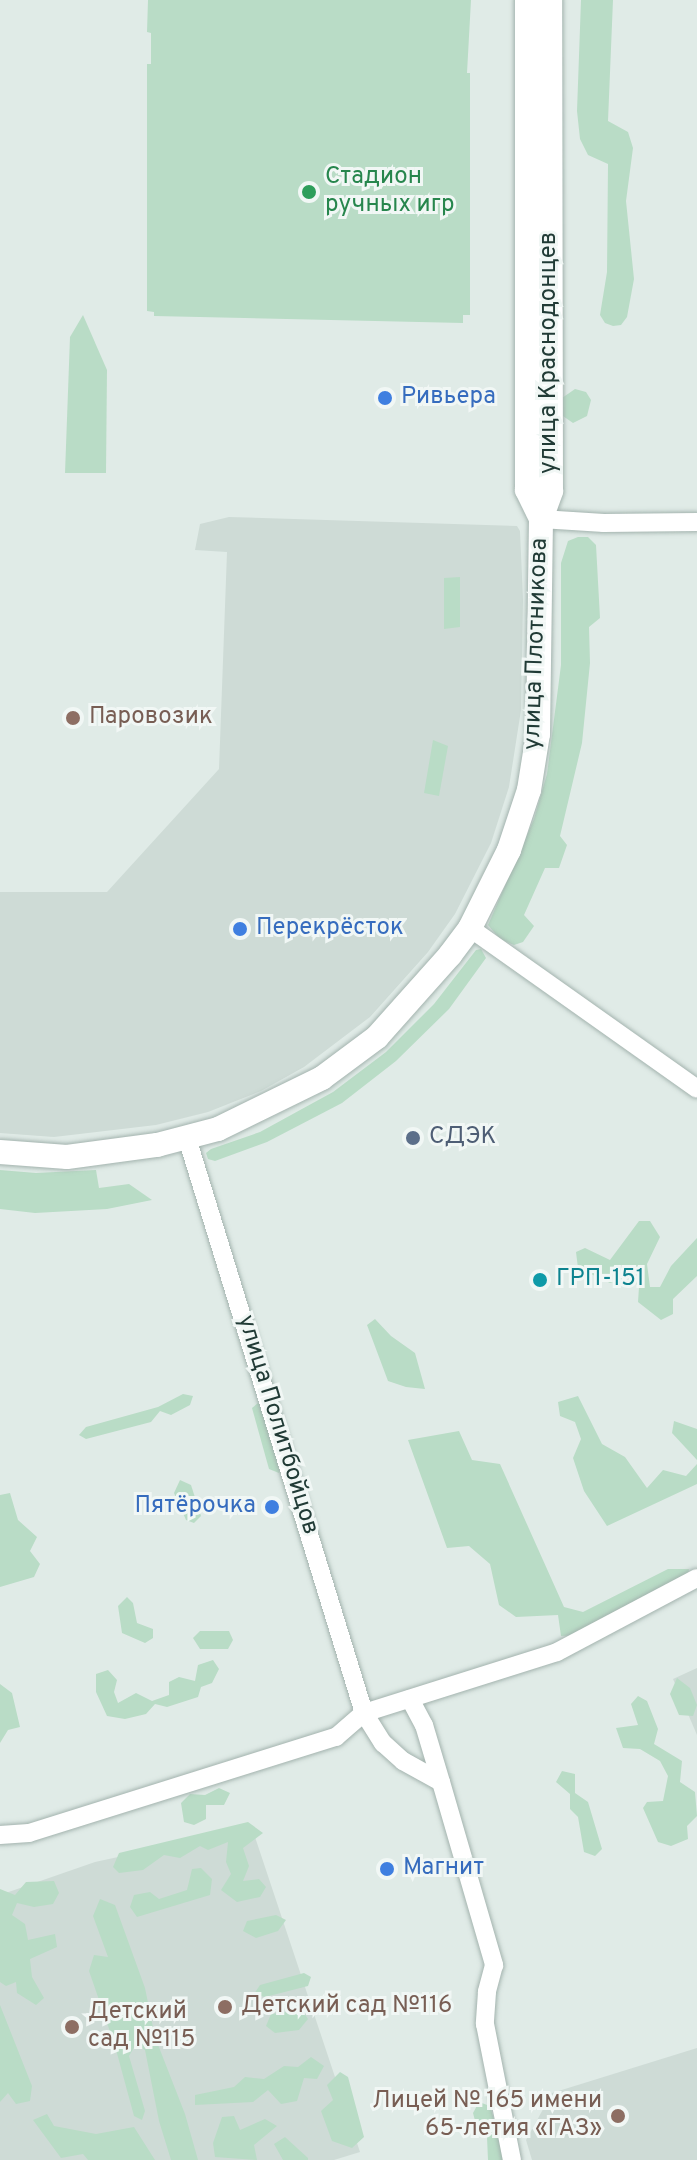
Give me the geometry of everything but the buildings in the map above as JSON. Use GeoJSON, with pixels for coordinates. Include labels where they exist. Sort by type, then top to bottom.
{"type":"FeatureCollection","features":[{"type":"Feature","properties":{"kind":"main road","name":"улица Краснодонцев"},"geometry":{"type":"LineString","coordinates":[[527,0],[527,490],[541,519]]}},
{"type":"Feature","properties":{"kind":"main road","name":"улица Краснодонцев"},"geometry":{"type":"LineString","coordinates":[[541,519],[551,491],[550,0]]}},
{"type":"Feature","properties":{"kind":"main road","name":"улица Плотникова"},"geometry":{"type":"LineString","coordinates":[[0,1152],[67,1157],[111,1153],[187,1138],[253,1115],[322,1078],[377,1037],[420,992],[470,928],[509,850],[529,790],[538,734],[541,519]]}},
{"type":"Feature","properties":{"kind":"street"},"geometry":{"type":"LineString","coordinates":[[541,519],[604,523],[697,522]]}},
{"type":"Feature","properties":{"kind":"street"},"geometry":{"type":"LineString","coordinates":[[470,928],[697,1089]]}},
{"type":"Feature","properties":{"kind":"street","name":"улица Политбойцов"},"geometry":{"type":"LineString","coordinates":[[187,1138],[364,1713],[383,1743],[403,1761],[441,1782]]}},
{"type":"Feature","properties":{"kind":"street"},"geometry":{"type":"LineString","coordinates":[[0,1835],[29,1833],[336,1737],[364,1713],[557,1652],[697,1578]]}},
{"type":"Feature","properties":{"kind":"street"},"geometry":{"type":"LineString","coordinates":[[410,1699],[424,1725],[494,1965],[487,1992],[485,2024],[512,2160]]}},
{"type":"Feature","properties":{"kind":"shaded area"},"geometry":{"type":"Polygon","coordinates":[[[229,517],[517,526],[520,531],[523,600],[521,710],[509,787],[491,843],[455,914],[428,952],[370,1017],[304,1067],[261,1091],[208,1112],[156,1125],[54,1137],[0,1133],[0,892],[107,892],[219,769],[227,552],[195,550],[200,524],[229,517]]]}},
{"type":"Feature","properties":{"kind":"shaded area"},"geometry":{"type":"Polygon","coordinates":[[[697,1668],[697,1735],[673,1679],[697,1668]]]}},
{"type":"Feature","properties":{"kind":"shaded area"},"geometry":{"type":"Polygon","coordinates":[[[252,1828],[360,2152],[334,2160],[0,2160],[0,1895],[95,1862],[252,1828]]]}},
{"type":"Feature","properties":{"kind":"shaded area","name":"Лицей № 165 имени 65-летия «ГАЗ»"},"geometry":{"type":"Polygon","coordinates":[[[697,2048],[697,2160],[532,2160],[526,2140],[552,2093],[697,2048]]]}},
{"type":"Feature","properties":{"kind":"green space","name":"Стадион ручных игр"},"geometry":{"type":"Polygon","coordinates":[[[148,0],[471,0],[467,73],[470,73],[470,315],[463,315],[463,323],[154,316],[154,312],[147,311],[147,64],[151,64],[151,33],[147,32],[148,0]]]}},
{"type":"Feature","properties":{"kind":"green space"},"geometry":{"type":"Polygon","coordinates":[[[581,0],[613,0],[608,121],[628,132],[633,148],[626,201],[634,279],[627,317],[621,325],[613,326],[605,323],[600,315],[607,272],[608,164],[588,155],[580,139],[577,111],[581,0]]]}},
{"type":"Feature","properties":{"kind":"green space"},"geometry":{"type":"Polygon","coordinates":[[[83,315],[107,370],[106,473],[65,473],[70,337],[83,315]]]}},
{"type":"Feature","properties":{"kind":"green space"},"geometry":{"type":"Polygon","coordinates":[[[575,389],[586,392],[591,400],[587,416],[573,423],[560,414],[562,398],[575,389]]]}},
{"type":"Feature","properties":{"kind":"green space"},"geometry":{"type":"Polygon","coordinates":[[[588,537],[596,545],[600,618],[589,627],[590,663],[582,743],[560,836],[567,845],[559,868],[545,868],[524,915],[534,926],[523,942],[514,945],[500,939],[488,925],[534,819],[547,774],[561,665],[561,563],[568,541],[588,537]]]}},
{"type":"Feature","properties":{"kind":"green space"},"geometry":{"type":"Polygon","coordinates":[[[460,577],[460,627],[444,629],[444,578],[460,577]]]}},
{"type":"Feature","properties":{"kind":"green space"},"geometry":{"type":"Polygon","coordinates":[[[433,740],[448,746],[439,796],[424,793],[433,740]]]}},
{"type":"Feature","properties":{"kind":"green space"},"geometry":{"type":"Polygon","coordinates":[[[481,949],[486,958],[449,1009],[396,1061],[342,1103],[267,1142],[215,1161],[208,1159],[206,1153],[211,1149],[260,1132],[333,1092],[386,1052],[434,1004],[476,950],[481,949]]]}},
{"type":"Feature","properties":{"kind":"green space"},"geometry":{"type":"Polygon","coordinates":[[[0,1170],[36,1173],[96,1170],[99,1188],[129,1184],[152,1200],[107,1209],[35,1213],[0,1209],[0,1170]]]}},
{"type":"Feature","properties":{"kind":"green space"},"geometry":{"type":"Polygon","coordinates":[[[639,1221],[650,1221],[660,1237],[647,1264],[650,1287],[660,1287],[671,1266],[697,1238],[697,1276],[673,1299],[673,1314],[661,1320],[638,1302],[639,1287],[629,1277],[610,1283],[578,1268],[576,1252],[585,1248],[610,1260],[639,1221]]]}},
{"type":"Feature","properties":{"kind":"green space"},"geometry":{"type":"Polygon","coordinates":[[[375,1319],[391,1336],[415,1353],[425,1389],[388,1381],[367,1325],[375,1319]]]}},
{"type":"Feature","properties":{"kind":"green space"},"geometry":{"type":"Polygon","coordinates":[[[183,1394],[193,1396],[190,1405],[171,1415],[160,1411],[151,1422],[86,1439],[79,1435],[86,1427],[158,1407],[183,1394]]]}},
{"type":"Feature","properties":{"kind":"green space"},"geometry":{"type":"Polygon","coordinates":[[[578,1396],[602,1444],[625,1457],[647,1488],[663,1470],[686,1476],[697,1464],[697,1484],[607,1526],[584,1491],[573,1458],[581,1439],[575,1422],[560,1416],[558,1402],[578,1396]]]}},
{"type":"Feature","properties":{"kind":"green space"},"geometry":{"type":"Polygon","coordinates":[[[258,1403],[265,1405],[283,1466],[279,1473],[269,1469],[252,1408],[258,1403]]]}},
{"type":"Feature","properties":{"kind":"green space"},"geometry":{"type":"Polygon","coordinates":[[[674,1421],[697,1429],[697,1460],[672,1433],[674,1421]]]}},
{"type":"Feature","properties":{"kind":"green space"},"geometry":{"type":"Polygon","coordinates":[[[459,1431],[472,1460],[500,1464],[564,1607],[583,1612],[668,1569],[689,1569],[685,1592],[579,1635],[561,1636],[558,1615],[516,1617],[499,1605],[490,1564],[469,1546],[447,1548],[408,1440],[459,1431]]]}},
{"type":"Feature","properties":{"kind":"green space"},"geometry":{"type":"Polygon","coordinates":[[[180,1480],[191,1485],[201,1516],[194,1523],[186,1520],[174,1493],[180,1480]]]}},
{"type":"Feature","properties":{"kind":"green space"},"geometry":{"type":"Polygon","coordinates":[[[10,1493],[18,1520],[37,1537],[30,1551],[40,1564],[34,1577],[0,1587],[0,1495],[10,1493]]]}},
{"type":"Feature","properties":{"kind":"green space"},"geometry":{"type":"Polygon","coordinates":[[[127,1597],[133,1603],[137,1623],[153,1629],[153,1638],[145,1643],[122,1633],[118,1606],[127,1597]]]}},
{"type":"Feature","properties":{"kind":"green space"},"geometry":{"type":"Polygon","coordinates":[[[200,1631],[229,1631],[233,1640],[228,1649],[200,1649],[193,1638],[200,1631]]]}},
{"type":"Feature","properties":{"kind":"green space"},"geometry":{"type":"Polygon","coordinates":[[[213,1660],[219,1669],[212,1683],[201,1687],[198,1697],[167,1707],[155,1704],[146,1714],[125,1719],[107,1716],[96,1692],[96,1674],[108,1670],[117,1680],[114,1692],[118,1703],[136,1693],[152,1701],[169,1695],[169,1682],[179,1677],[195,1681],[198,1665],[213,1660]]]}},
{"type":"Feature","properties":{"kind":"green space"},"geometry":{"type":"Polygon","coordinates":[[[677,1678],[690,1688],[697,1705],[693,1716],[679,1715],[670,1694],[677,1678]]]}},
{"type":"Feature","properties":{"kind":"green space"},"geometry":{"type":"Polygon","coordinates":[[[0,1684],[12,1693],[20,1727],[8,1730],[0,1743],[0,1684]]]}},
{"type":"Feature","properties":{"kind":"green space"},"geometry":{"type":"Polygon","coordinates":[[[638,1696],[647,1701],[658,1729],[654,1744],[682,1761],[680,1782],[695,1792],[697,1816],[687,1826],[688,1839],[671,1846],[658,1842],[643,1808],[647,1802],[663,1801],[668,1776],[660,1761],[640,1749],[623,1748],[616,1728],[638,1725],[631,1704],[638,1696]]]}},
{"type":"Feature","properties":{"kind":"green space"},"geometry":{"type":"Polygon","coordinates":[[[562,1771],[575,1774],[575,1793],[588,1802],[602,1849],[595,1856],[584,1852],[578,1817],[570,1809],[570,1794],[556,1782],[562,1771]]]}},
{"type":"Feature","properties":{"kind":"green space"},"geometry":{"type":"Polygon","coordinates":[[[219,1788],[230,1793],[224,1805],[206,1805],[206,1819],[194,1825],[184,1822],[181,1803],[190,1794],[205,1795],[219,1788]]]}},
{"type":"Feature","properties":{"kind":"green space"},"geometry":{"type":"Polygon","coordinates":[[[248,1822],[263,1833],[243,1848],[249,1866],[243,1881],[259,1879],[266,1887],[260,1897],[237,1902],[221,1890],[231,1874],[226,1862],[228,1842],[208,1850],[200,1846],[180,1858],[164,1855],[143,1870],[119,1873],[113,1867],[119,1853],[248,1822]]]}},
{"type":"Feature","properties":{"kind":"green space"},"geometry":{"type":"Polygon","coordinates":[[[201,1868],[212,1879],[210,1895],[137,1917],[130,1907],[134,1895],[150,1892],[159,1899],[187,1890],[192,1869],[201,1868]]]}},
{"type":"Feature","properties":{"kind":"green space"},"geometry":{"type":"Polygon","coordinates":[[[54,1881],[59,1893],[53,1904],[34,1907],[17,1903],[12,1915],[25,1924],[28,1940],[55,1934],[57,1947],[30,1959],[32,1977],[44,1998],[36,2005],[17,1993],[16,1982],[6,1986],[0,1982],[0,1889],[15,1895],[26,1882],[54,1881]]]}},
{"type":"Feature","properties":{"kind":"green space"},"geometry":{"type":"Polygon","coordinates":[[[100,1899],[115,1905],[145,1988],[155,2037],[185,2114],[198,2160],[171,2160],[159,2121],[145,2050],[136,2044],[129,2056],[145,2111],[142,2120],[134,2116],[115,2046],[89,1971],[94,1955],[108,1957],[93,1916],[100,1899]]]}},
{"type":"Feature","properties":{"kind":"green space"},"geometry":{"type":"Polygon","coordinates":[[[276,1915],[286,1920],[278,1931],[256,1938],[243,1931],[247,1921],[276,1915]]]}},
{"type":"Feature","properties":{"kind":"green space"},"geometry":{"type":"Polygon","coordinates":[[[304,1973],[311,1977],[308,1986],[265,1997],[254,1994],[260,1985],[304,1973]]]}},
{"type":"Feature","properties":{"kind":"green space"},"geometry":{"type":"Polygon","coordinates":[[[0,2005],[32,2086],[30,2101],[16,2104],[8,2093],[0,2102],[0,2005]]]}},
{"type":"Feature","properties":{"kind":"green space"},"geometry":{"type":"Polygon","coordinates":[[[302,2010],[308,2019],[299,2030],[275,2033],[266,2026],[271,2014],[302,2010]]]}},
{"type":"Feature","properties":{"kind":"green space"},"geometry":{"type":"Polygon","coordinates":[[[311,2057],[324,2066],[317,2079],[304,2078],[297,2101],[281,2104],[268,2090],[253,2102],[195,2105],[195,2095],[234,2087],[245,2077],[264,2079],[284,2066],[298,2067],[311,2057]]]}},
{"type":"Feature","properties":{"kind":"green space"},"geometry":{"type":"Polygon","coordinates":[[[340,2072],[348,2077],[364,2137],[352,2148],[332,2141],[321,2111],[333,2100],[327,2085],[340,2072]]]}},
{"type":"Feature","properties":{"kind":"green space"},"geometry":{"type":"Polygon","coordinates":[[[479,2102],[490,2106],[495,2123],[492,2134],[499,2137],[506,2160],[488,2160],[487,2137],[478,2132],[473,2113],[479,2102]]]}},
{"type":"Feature","properties":{"kind":"green space"},"geometry":{"type":"Polygon","coordinates":[[[47,2114],[54,2126],[96,2134],[134,2127],[155,2160],[88,2160],[83,2154],[61,2158],[33,2120],[47,2114]]]}},
{"type":"Feature","properties":{"kind":"green space"},"geometry":{"type":"Polygon","coordinates":[[[234,2116],[240,2130],[265,2119],[277,2126],[254,2145],[257,2160],[215,2157],[213,2143],[222,2117],[234,2116]]]}},
{"type":"Feature","properties":{"kind":"green space"},"geometry":{"type":"Polygon","coordinates":[[[285,2137],[308,2160],[283,2160],[274,2144],[285,2137]]]}},
{"type":"Feature","properties":{"kind":"place","name":"Стадион ручных игр"},"geometry":{"type":"Point","coordinates":[309,192]}},
{"type":"Feature","properties":{"kind":"place","name":"Ривьера"},"geometry":{"type":"Point","coordinates":[385,398]}},
{"type":"Feature","properties":{"kind":"place","name":"Паровозик"},"geometry":{"type":"Point","coordinates":[73,718]}},
{"type":"Feature","properties":{"kind":"place","name":"Перекрёсток"},"geometry":{"type":"Point","coordinates":[240,929]}},
{"type":"Feature","properties":{"kind":"place","name":"СДЭК"},"geometry":{"type":"Point","coordinates":[413,1138]}},
{"type":"Feature","properties":{"kind":"place","name":"ГРП-151"},"geometry":{"type":"Point","coordinates":[540,1280]}},
{"type":"Feature","properties":{"kind":"place","name":"Пятёрочка"},"geometry":{"type":"Point","coordinates":[272,1507]}},
{"type":"Feature","properties":{"kind":"place","name":"Магнит"},"geometry":{"type":"Point","coordinates":[387,1869]}},
{"type":"Feature","properties":{"kind":"place","name":"Детский сад №116"},"geometry":{"type":"Point","coordinates":[225,2007]}},
{"type":"Feature","properties":{"kind":"place","name":"Детский сад №115"},"geometry":{"type":"Point","coordinates":[72,2027]}},
{"type":"Feature","properties":{"kind":"place","name":"Лицей № 165 имени 65-летия «ГАЗ»"},"geometry":{"type":"Point","coordinates":[618,2116]}}]}
